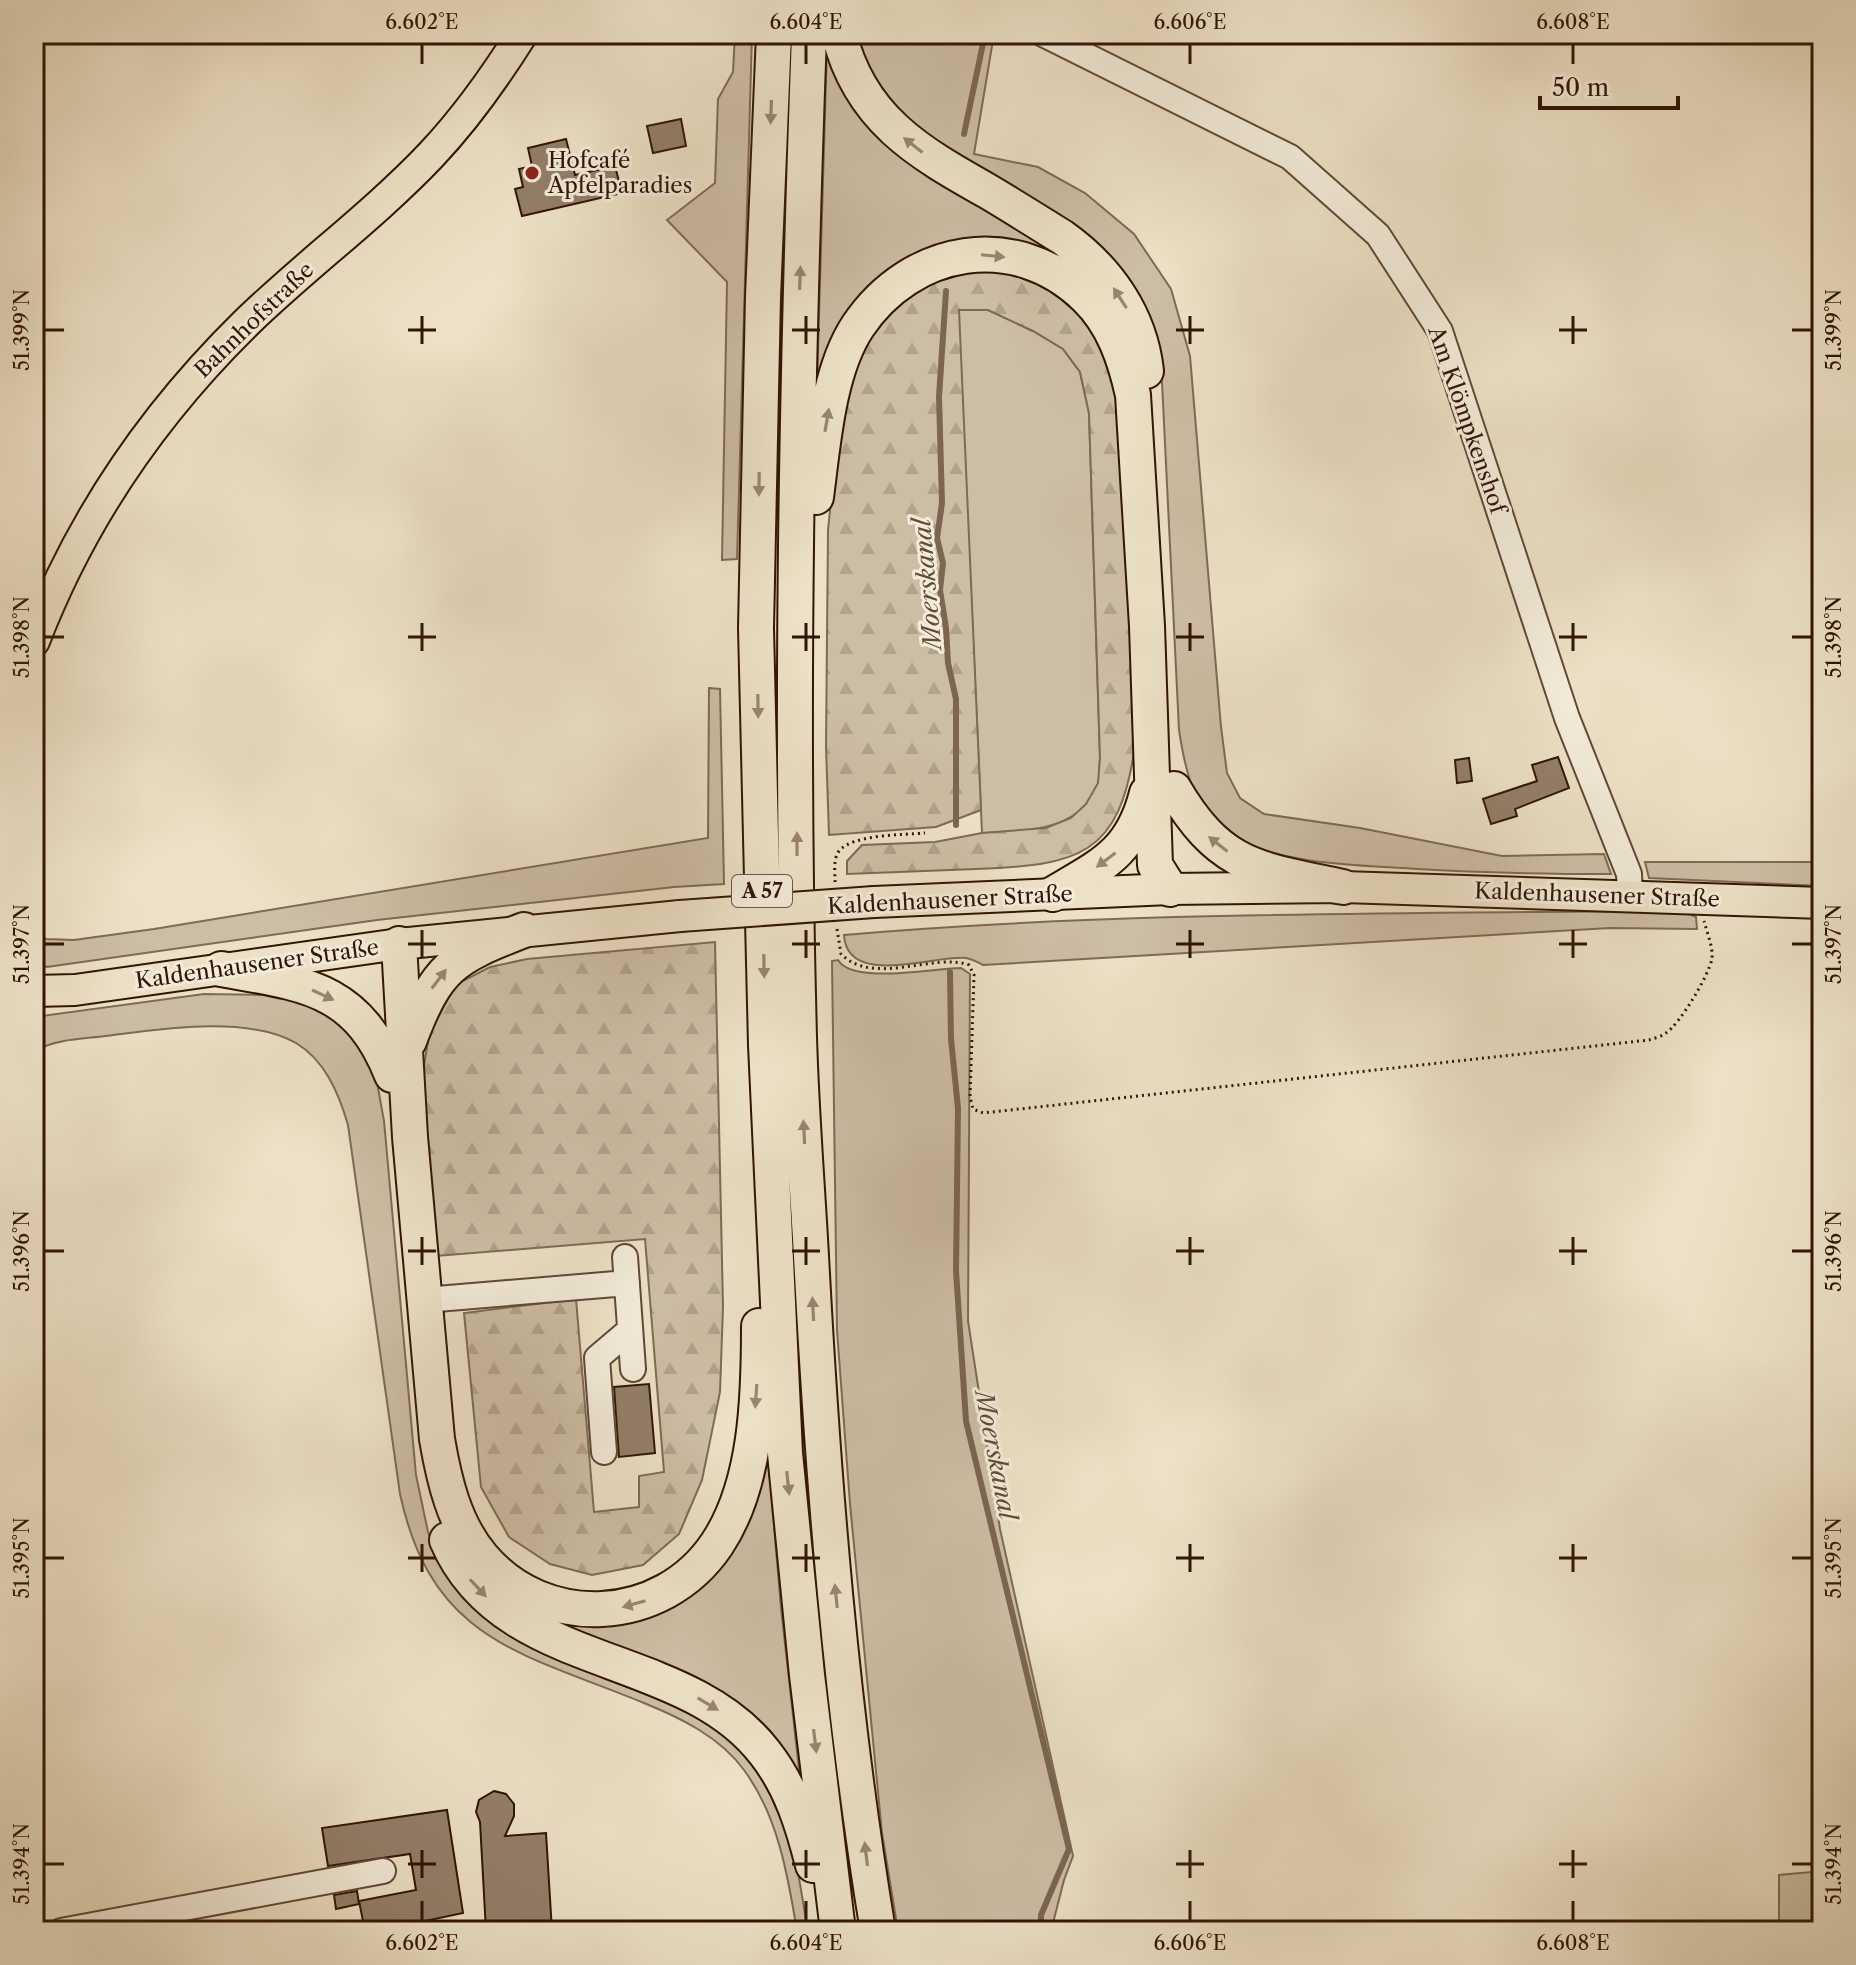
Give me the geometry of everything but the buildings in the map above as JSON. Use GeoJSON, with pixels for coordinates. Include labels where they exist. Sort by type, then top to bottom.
{"type":"FeatureCollection","features":[{"type":"Feature","properties":{"kind":"highway","name":"A 57"},"geometry":{"type":"LineString","coordinates":[[774,34],[763,297],[756,628],[770,1153],[785,1453],[807,1675],[838,1931]]}},
{"type":"Feature","properties":{"kind":"highway","name":"A 57"},"geometry":{"type":"LineString","coordinates":[[809,34],[800,294],[796,664],[799,1044],[822,1459],[843,1671],[878,1931]]}},
{"type":"Feature","properties":{"kind":"highway"},"geometry":{"type":"LineString","coordinates":[[839,34],[843,52],[857,83],[881,117],[915,149],[1085,253],[1125,305],[1138,332],[1148,393],[1161,622],[1163,779],[1155,865],[1170,889]]}},
{"type":"Feature","properties":{"kind":"highway"},"geometry":{"type":"LineString","coordinates":[[796,664],[827,414],[839,369],[857,327],[885,294],[911,273],[940,260],[976,254],[1014,258],[1043,267],[1086,297],[1104,319],[1127,369],[1133,395],[1147,626],[1163,779],[1191,819],[1212,841],[1241,861],[1271,872],[1343,887]]}},
{"type":"Feature","properties":{"kind":"highway"},"geometry":{"type":"LineString","coordinates":[[1053,894],[1123,847],[1163,779]]}},
{"type":"Feature","properties":{"kind":"highway"},"geometry":{"type":"LineString","coordinates":[[524,930],[458,959],[442,973],[417,1018],[399,1062],[410,1137],[441,1460],[458,1518],[480,1555],[510,1583],[529,1595],[560,1606],[612,1609],[656,1597],[693,1572],[717,1544],[737,1503],[754,1416],[759,1339],[755,1190],[770,1153]]}},
{"type":"Feature","properties":{"kind":"highway"},"geometry":{"type":"LineString","coordinates":[[388,946],[429,1476],[441,1526],[452,1550],[475,1585],[509,1615],[561,1643],[685,1692],[740,1726],[782,1776],[795,1805],[830,1931]]}},
{"type":"Feature","properties":{"kind":"highway"},"geometry":{"type":"LineString","coordinates":[[221,969],[303,986],[347,1007],[367,1027],[382,1049],[399,1062]]}},
{"type":"Feature","properties":{"kind":"main road","name":"Bahnhofstraße"},"geometry":{"type":"LineString","coordinates":[[34,641],[57,586],[93,516],[156,422],[247,322],[383,202],[433,153],[492,82],[522,34]]}},
{"type":"Feature","properties":{"kind":"main road","name":"Kaldenhausener Straße"},"geometry":{"type":"LineString","coordinates":[[34,991],[75,990],[524,930],[874,902],[1170,889],[1343,887],[1822,903]]}},
{"type":"Feature","properties":{"kind":"main road"},"geometry":{"type":"LineString","coordinates":[[34,984],[75,990]]}},
{"type":"Feature","properties":{"kind":"street","name":"Am Klömpkenshof"},"geometry":{"type":"LineString","coordinates":[[1043,34],[1290,157],[1378,235],[1440,331],[1567,718],[1629,874],[1630,895]]}},
{"type":"Feature","properties":{"kind":"street"},"geometry":{"type":"LineString","coordinates":[[625,1257],[633,1369]]}},
{"type":"Feature","properties":{"kind":"street"},"geometry":{"type":"LineString","coordinates":[[425,1300],[627,1283]]}},
{"type":"Feature","properties":{"kind":"street"},"geometry":{"type":"LineString","coordinates":[[604,1452],[597,1358],[630,1330]]}},
{"type":"Feature","properties":{"kind":"street"},"geometry":{"type":"LineString","coordinates":[[61,1931],[383,1871]]}},
{"type":"Feature","properties":{"kind":"path"},"geometry":{"type":"LineString","coordinates":[[836,889],[835,861],[840,850],[849,844],[862,839],[925,833]]}},
{"type":"Feature","properties":{"kind":"path"},"geometry":{"type":"LineString","coordinates":[[837,917],[841,954],[860,964],[895,968],[958,963],[969,965],[974,975],[970,1097],[973,1109],[983,1113],[1649,1040],[1666,1034],[1674,1026],[1708,971],[1712,958],[1711,945],[1703,919],[1701,898]]}},
{"type":"Feature","properties":{"kind":"green space"},"geometry":{"type":"Polygon","coordinates":[[[735,34],[752,34],[737,559],[722,560],[727,282],[667,220],[715,183],[718,99],[733,72],[735,34]]]}},
{"type":"Feature","properties":{"kind":"green space"},"geometry":{"type":"Polygon","coordinates":[[[850,34],[994,34],[974,154],[1038,167],[1085,193],[1134,234],[1171,289],[1190,356],[1221,727],[1227,773],[1240,798],[1264,814],[1360,828],[1502,856],[1604,854],[1611,874],[1456,871],[1312,861],[1245,843],[1215,822],[1192,786],[1179,730],[1162,382],[1149,318],[921,138],[876,90],[850,34]]]}},
{"type":"Feature","properties":{"kind":"green space"},"geometry":{"type":"Polygon","coordinates":[[[827,46],[845,79],[1086,267],[1025,252],[816,417],[827,46]]]}},
{"type":"Feature","properties":{"kind":"green space"},"geometry":{"type":"Polygon","coordinates":[[[978,267],[1035,277],[1079,309],[1104,351],[1119,395],[1126,453],[1135,745],[1128,782],[1118,811],[1105,832],[1088,848],[1067,858],[1012,867],[847,874],[847,861],[862,845],[935,842],[982,833],[1046,828],[1071,818],[1086,804],[1098,783],[1100,758],[1089,413],[1080,372],[1063,349],[1033,331],[988,310],[959,310],[981,810],[936,827],[829,835],[826,747],[828,530],[836,452],[847,390],[868,336],[916,286],[978,267]]]}},
{"type":"Feature","properties":{"kind":"green space"},"geometry":{"type":"Polygon","coordinates":[[[958,310],[988,310],[1063,349],[1080,372],[1089,413],[1099,781],[1090,800],[1078,812],[1065,820],[1033,829],[982,833],[958,310]]]}},
{"type":"Feature","properties":{"kind":"green space"},"geometry":{"type":"Polygon","coordinates":[[[709,688],[720,689],[724,884],[377,920],[47,967],[34,962],[34,930],[46,939],[74,940],[708,838],[709,688]]]}},
{"type":"Feature","properties":{"kind":"green space"},"geometry":{"type":"Polygon","coordinates":[[[1645,862],[1822,862],[1822,886],[1649,878],[1645,862]]]}},
{"type":"Feature","properties":{"kind":"green space"},"geometry":{"type":"Polygon","coordinates":[[[1685,912],[1696,917],[1697,929],[1610,928],[983,965],[966,958],[951,958],[875,965],[860,961],[849,951],[844,935],[1142,918],[1685,912]]]}},
{"type":"Feature","properties":{"kind":"green space"},"geometry":{"type":"Polygon","coordinates":[[[715,942],[723,1307],[720,1392],[702,1480],[679,1534],[643,1565],[592,1575],[550,1564],[509,1537],[481,1487],[464,1313],[576,1299],[594,1512],[639,1507],[639,1476],[664,1472],[645,1239],[436,1256],[421,1084],[429,1035],[455,985],[490,967],[527,959],[715,942]]]}},
{"type":"Feature","properties":{"kind":"green space"},"geometry":{"type":"Polygon","coordinates":[[[838,960],[846,968],[876,974],[961,968],[970,974],[968,1321],[1000,1529],[1073,1856],[1051,1931],[898,1931],[882,1833],[850,1504],[837,1330],[832,961],[838,960]]]}},
{"type":"Feature","properties":{"kind":"green space"},"geometry":{"type":"Polygon","coordinates":[[[204,994],[275,995],[312,1004],[350,1031],[376,1077],[384,1121],[416,1475],[428,1532],[436,1552],[683,1706],[742,1747],[775,1794],[794,1849],[808,1931],[797,1931],[785,1868],[773,1827],[756,1788],[734,1758],[712,1738],[672,1715],[522,1654],[489,1635],[459,1612],[435,1582],[415,1543],[400,1494],[348,1125],[323,1068],[306,1050],[276,1034],[228,1027],[177,1028],[78,1039],[34,1051],[34,1017],[204,994]]]}},
{"type":"Feature","properties":{"kind":"green space"},"geometry":{"type":"Polygon","coordinates":[[[764,1410],[781,1608],[802,1796],[779,1759],[559,1635],[516,1596],[681,1589],[764,1410]]]}},
{"type":"Feature","properties":{"kind":"green space"},"geometry":{"type":"Polygon","coordinates":[[[1822,1871],[1822,1931],[1779,1931],[1779,1875],[1822,1871]]]}},
{"type":"Feature","properties":{"kind":"waterway","name":"Moerskanal"},"geometry":{"type":"LineString","coordinates":[[964,134],[985,34]]}},
{"type":"Feature","properties":{"kind":"waterway","name":"Moerskanal"},"geometry":{"type":"LineString","coordinates":[[946,291],[939,397],[942,503],[937,538],[943,563],[940,590],[948,663],[956,699],[956,825]]}},
{"type":"Feature","properties":{"kind":"waterway","name":"Moerskanal"},"geometry":{"type":"LineString","coordinates":[[950,972],[951,1039],[958,1108],[956,1271],[966,1421],[1069,1849],[1041,1915],[1041,1931]]}},
{"type":"Feature","properties":{"kind":"place","name":"Hofcafé Apfelparadies"},"geometry":{"type":"Point","coordinates":[532,173]}}]}
